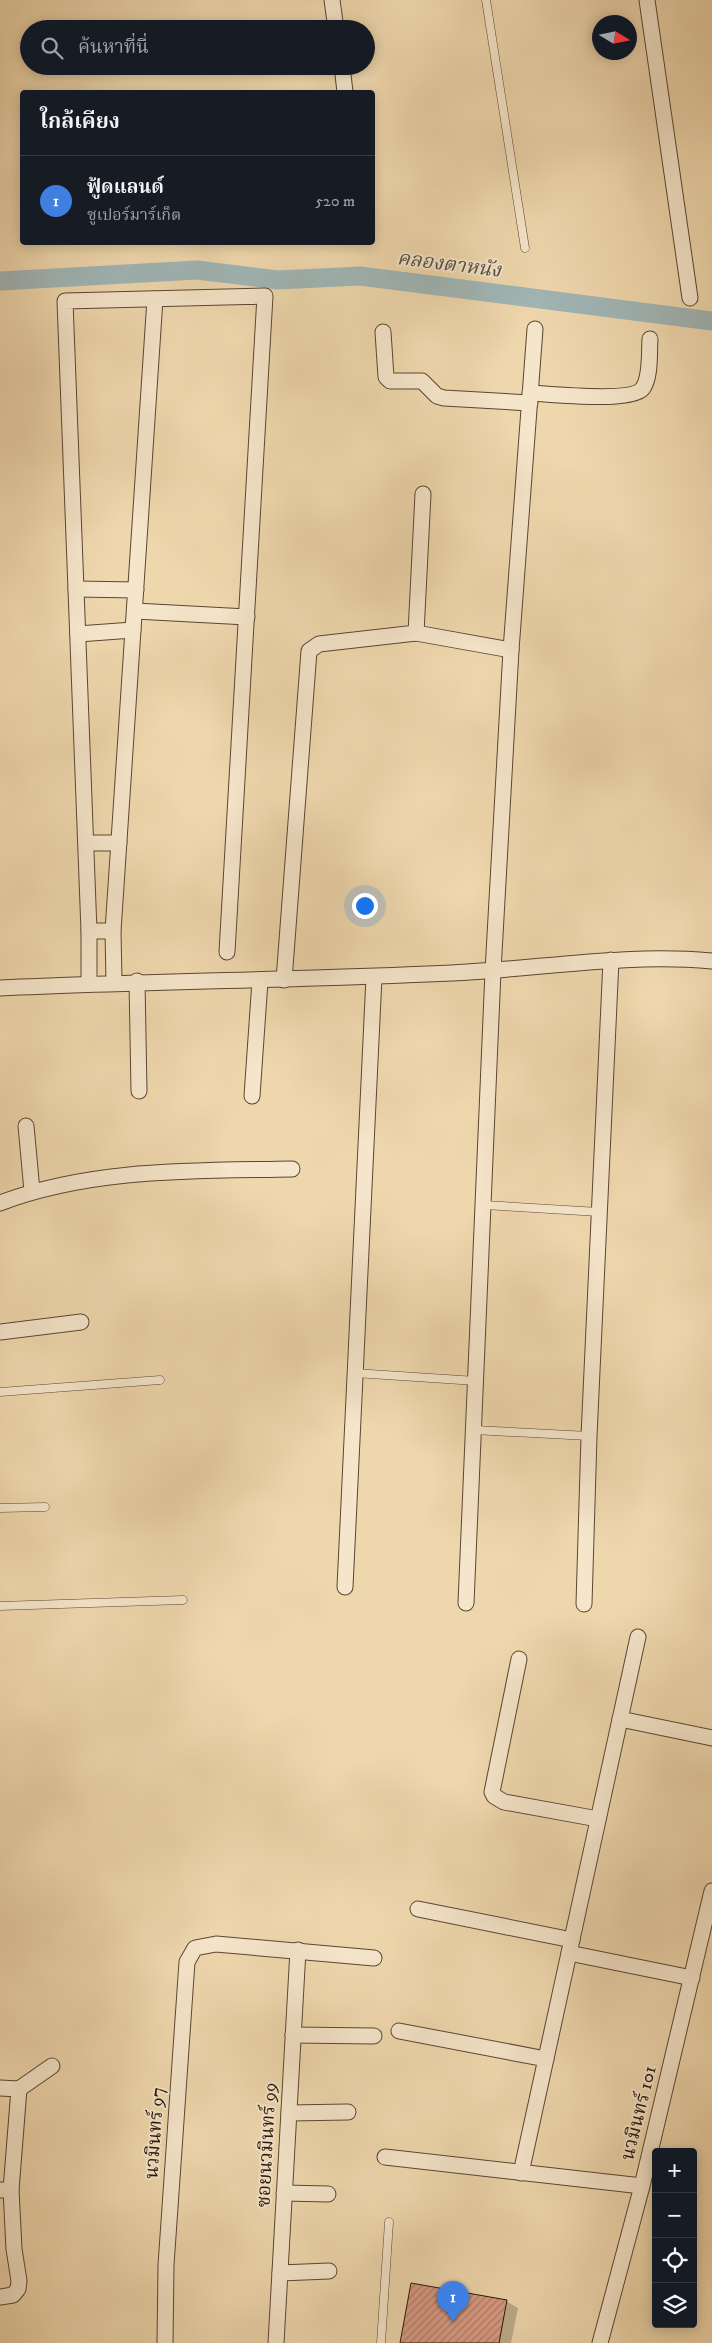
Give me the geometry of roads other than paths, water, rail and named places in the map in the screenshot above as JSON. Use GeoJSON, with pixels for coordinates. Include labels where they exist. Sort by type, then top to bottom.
{"type":"FeatureCollection","features":[{"type":"Feature","properties":{"kind":"street"},"geometry":{"type":"LineString","coordinates":[[332,0],[335,20]]}},
{"type":"Feature","properties":{"kind":"street"},"geometry":{"type":"LineString","coordinates":[[647,0],[690,298]]}},
{"type":"Feature","properties":{"kind":"street"},"geometry":{"type":"LineString","coordinates":[[343,75],[345,90]]}},
{"type":"Feature","properties":{"kind":"street"},"geometry":{"type":"LineString","coordinates":[[89,984],[90,931],[65,301],[265,296],[227,952]]}},
{"type":"Feature","properties":{"kind":"street"},"geometry":{"type":"LineString","coordinates":[[114,982],[113,931],[156,299]]}},
{"type":"Feature","properties":{"kind":"street"},"geometry":{"type":"LineString","coordinates":[[466,1603],[493,971],[511,650],[535,329]]}},
{"type":"Feature","properties":{"kind":"street"},"geometry":{"type":"LineString","coordinates":[[383,332],[386,377],[390,381],[422,381],[437,396],[444,398],[622,396],[637,393],[643,388],[646,378],[650,339]]}},
{"type":"Feature","properties":{"kind":"street"},"geometry":{"type":"LineString","coordinates":[[416,633],[422,494]]}},
{"type":"Feature","properties":{"kind":"street"},"geometry":{"type":"LineString","coordinates":[[76,589],[136,590]]}},
{"type":"Feature","properties":{"kind":"street"},"geometry":{"type":"LineString","coordinates":[[134,611],[247,617]]}},
{"type":"Feature","properties":{"kind":"street"},"geometry":{"type":"LineString","coordinates":[[78,634],[133,630]]}},
{"type":"Feature","properties":{"kind":"street"},"geometry":{"type":"LineString","coordinates":[[284,980],[309,651],[318,644],[416,633],[511,650]]}},
{"type":"Feature","properties":{"kind":"street"},"geometry":{"type":"LineString","coordinates":[[86,843],[119,843]]}},
{"type":"Feature","properties":{"kind":"street"},"geometry":{"type":"LineString","coordinates":[[90,931],[113,931]]}},
{"type":"Feature","properties":{"kind":"street"},"geometry":{"type":"LineString","coordinates":[[0,988],[137,981],[374,977],[493,971],[654,957],[712,961]]}},
{"type":"Feature","properties":{"kind":"street"},"geometry":{"type":"LineString","coordinates":[[584,1604],[589,1436],[611,960]]}},
{"type":"Feature","properties":{"kind":"street"},"geometry":{"type":"LineString","coordinates":[[345,1587],[374,977]]}},
{"type":"Feature","properties":{"kind":"street"},"geometry":{"type":"LineString","coordinates":[[252,1096],[260,980]]}},
{"type":"Feature","properties":{"kind":"street"},"geometry":{"type":"LineString","coordinates":[[137,981],[140,1091]]}},
{"type":"Feature","properties":{"kind":"street"},"geometry":{"type":"LineString","coordinates":[[26,1126],[32,1191]]}},
{"type":"Feature","properties":{"kind":"street"},"geometry":{"type":"LineString","coordinates":[[0,1203],[32,1191],[144,1172],[292,1169]]}},
{"type":"Feature","properties":{"kind":"street"},"geometry":{"type":"LineString","coordinates":[[0,1332],[81,1322]]}},
{"type":"Feature","properties":{"kind":"street"},"geometry":{"type":"LineString","coordinates":[[521,2173],[638,1636]]}},
{"type":"Feature","properties":{"kind":"street"},"geometry":{"type":"LineString","coordinates":[[519,1660],[492,1792],[494,1796],[504,1802],[598,1820]]}},
{"type":"Feature","properties":{"kind":"street"},"geometry":{"type":"LineString","coordinates":[[620,1719],[712,1738]]}},
{"type":"Feature","properties":{"kind":"street","name":"นวมินทร์ 101"},"geometry":{"type":"LineString","coordinates":[[600,2343],[642,2186],[712,1891]]}},
{"type":"Feature","properties":{"kind":"street"},"geometry":{"type":"LineString","coordinates":[[418,1909],[692,1978]]}},
{"type":"Feature","properties":{"kind":"street","name":"นวมินทร์ 97"},"geometry":{"type":"LineString","coordinates":[[165,2343],[166,2265],[187,1962],[195,1948],[216,1944],[298,1950]]}},
{"type":"Feature","properties":{"kind":"street"},"geometry":{"type":"LineString","coordinates":[[298,1950],[374,1958]]}},
{"type":"Feature","properties":{"kind":"street","name":"ซอยนวมินทร์ 99"},"geometry":{"type":"LineString","coordinates":[[276,2343],[298,1950]]}},
{"type":"Feature","properties":{"kind":"street"},"geometry":{"type":"LineString","coordinates":[[399,2031],[546,2059]]}},
{"type":"Feature","properties":{"kind":"street"},"geometry":{"type":"LineString","coordinates":[[294,2035],[374,2036]]}},
{"type":"Feature","properties":{"kind":"street"},"geometry":{"type":"LineString","coordinates":[[0,2088],[19,2090],[52,2066]]}},
{"type":"Feature","properties":{"kind":"street"},"geometry":{"type":"LineString","coordinates":[[0,2297],[13,2295],[18,2289],[19,2281],[7,2249],[6,2190],[19,2090]]}},
{"type":"Feature","properties":{"kind":"street"},"geometry":{"type":"LineString","coordinates":[[289,2113],[348,2112]]}},
{"type":"Feature","properties":{"kind":"street"},"geometry":{"type":"LineString","coordinates":[[386,2157],[642,2186]]}},
{"type":"Feature","properties":{"kind":"street"},"geometry":{"type":"LineString","coordinates":[[284,2193],[328,2194]]}},
{"type":"Feature","properties":{"kind":"street"},"geometry":{"type":"LineString","coordinates":[[280,2273],[329,2271]]}},
{"type":"Feature","properties":{"kind":"lane"},"geometry":{"type":"LineString","coordinates":[[486,0],[525,248]]}},
{"type":"Feature","properties":{"kind":"lane"},"geometry":{"type":"LineString","coordinates":[[484,1205],[600,1212]]}},
{"type":"Feature","properties":{"kind":"lane"},"geometry":{"type":"LineString","coordinates":[[355,1374],[476,1381]]}},
{"type":"Feature","properties":{"kind":"lane"},"geometry":{"type":"LineString","coordinates":[[0,1392],[160,1380]]}},
{"type":"Feature","properties":{"kind":"lane"},"geometry":{"type":"LineString","coordinates":[[474,1430],[589,1436]]}},
{"type":"Feature","properties":{"kind":"lane"},"geometry":{"type":"LineString","coordinates":[[0,1508],[45,1507]]}},
{"type":"Feature","properties":{"kind":"lane"},"geometry":{"type":"LineString","coordinates":[[0,1606],[184,1600]]}},
{"type":"Feature","properties":{"kind":"lane"},"geometry":{"type":"LineString","coordinates":[[381,2343],[389,2222]]}},
{"type":"Feature","properties":{"kind":"waterway","name":"คลองตาหนัง"},"geometry":{"type":"LineString","coordinates":[[0,281],[197,270],[278,280],[360,276],[712,321]]}},
{"type":"Feature","properties":{"kind":"place","name":"ฟู้ดแลนด์"},"geometry":{"type":"Point","coordinates":[453,2322]}}]}
